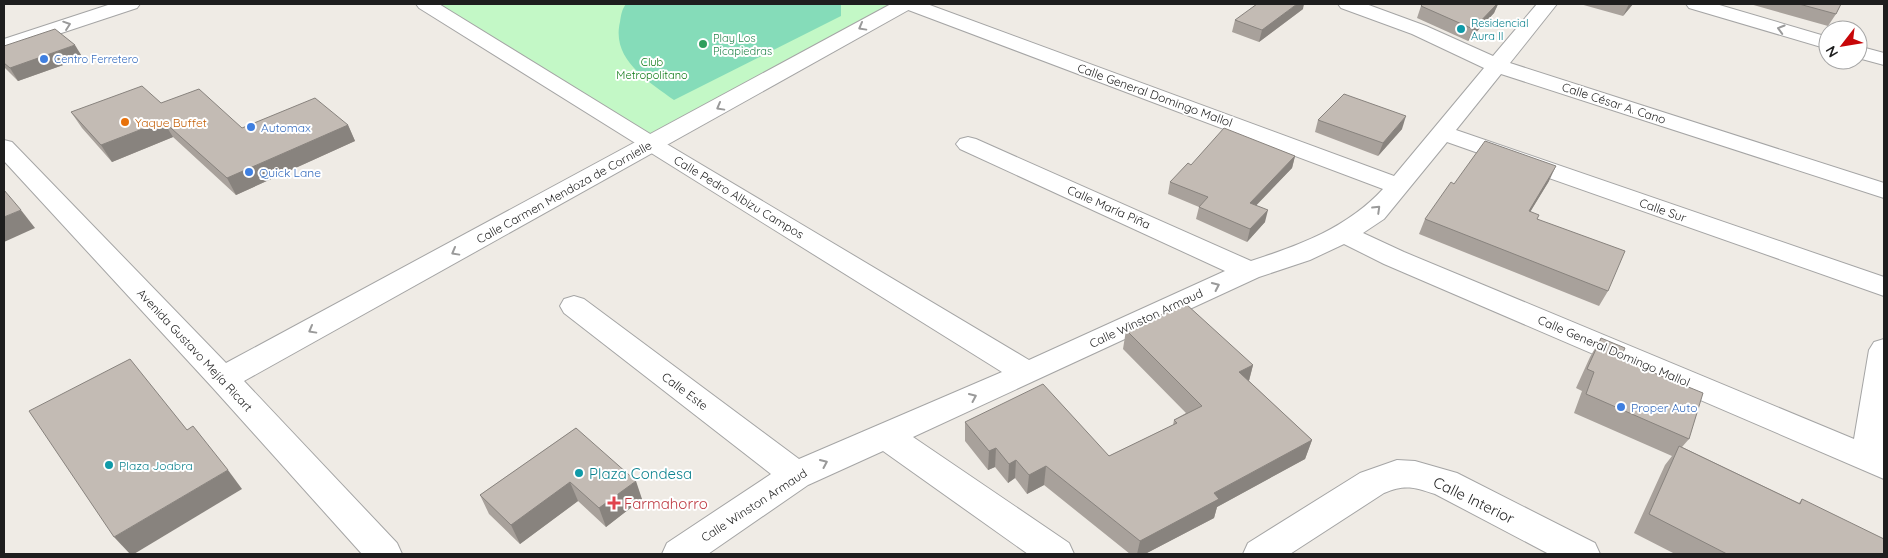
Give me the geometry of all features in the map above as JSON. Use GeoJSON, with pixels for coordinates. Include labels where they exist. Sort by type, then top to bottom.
{"type":"FeatureCollection","features":[{"type":"Feature","properties":{"kind":"street"},"geometry":{"type":"LineString","coordinates":[[4,46],[130,4]]}},
{"type":"Feature","properties":{"kind":"street","name":"Calle Pedro Albizu Campos"},"geometry":{"type":"LineString","coordinates":[[426,4],[652,145],[1028,373]]}},
{"type":"Feature","properties":{"kind":"street","name":"Calle Carmen Mendoza de Cornielle"},"geometry":{"type":"LineString","coordinates":[[222,379],[652,145],[905,4]]}},
{"type":"Feature","properties":{"kind":"street","name":"Calle General Domingo Mallol"},"geometry":{"type":"LineString","coordinates":[[910,4],[1399,186]]}},
{"type":"Feature","properties":{"kind":"street","name":"Calle César A. Cano"},"geometry":{"type":"LineString","coordinates":[[1348,4],[1419,30],[1497,66],[1884,191]]}},
{"type":"Feature","properties":{"kind":"street","name":"Calle Winston Armaud"},"geometry":{"type":"LineString","coordinates":[[680,554],[796,475],[1028,373],[1249,271],[1302,254],[1344,234],[1375,213],[1399,186],[1548,4]]}},
{"type":"Feature","properties":{"kind":"street"},"geometry":{"type":"LineString","coordinates":[[1696,4],[1818,40]]}},
{"type":"Feature","properties":{"kind":"street"},"geometry":{"type":"LineString","coordinates":[[1868,55],[1884,59]]}},
{"type":"Feature","properties":{"kind":"street","name":"Calle Sur"},"geometry":{"type":"LineString","coordinates":[[1442,133],[1884,287]]}},
{"type":"Feature","properties":{"kind":"street","name":"Calle María Piña"},"geometry":{"type":"LineString","coordinates":[[968,144],[1249,271]]}},
{"type":"Feature","properties":{"kind":"street","name":"Avenida Gustavo Mejía Ricart"},"geometry":{"type":"LineString","coordinates":[[4,147],[384,554]]}},
{"type":"Feature","properties":{"kind":"street","name":"Calle General Domingo Mallol"},"geometry":{"type":"LineString","coordinates":[[1344,234],[1394,258],[1876,463]]}},
{"type":"Feature","properties":{"kind":"street","name":"Calle Este"},"geometry":{"type":"LineString","coordinates":[[574,306],[796,475]]}},
{"type":"Feature","properties":{"kind":"street"},"geometry":{"type":"LineString","coordinates":[[1876,463],[1884,350]]}},
{"type":"Feature","properties":{"kind":"street"},"geometry":{"type":"LineString","coordinates":[[886,435],[1056,554]]}},
{"type":"Feature","properties":{"kind":"street","name":"Calle Interior"},"geometry":{"type":"LineString","coordinates":[[1260,554],[1372,482],[1397,473],[1415,474],[1445,483],[1582,554]]}},
{"type":"Feature","properties":{"kind":"green space","name":"Club Metropolitano"},"geometry":{"type":"Polygon","coordinates":[[[426,4],[905,4],[652,145],[426,4]]]}},
{"type":"Feature","properties":{"kind":"green space","name":"Play Los Picapiedras"},"geometry":{"type":"Polygon","coordinates":[[[626,4],[841,4],[841,16],[674,100],[643,77],[626,58],[621,47],[619,35],[621,15],[626,4]]]}},
{"type":"Feature","properties":{"kind":"building"},"geometry":{"type":"Polygon","coordinates":[[[1257,4],[1297,4],[1262,30],[1235,20],[1257,4]]]}},
{"type":"Feature","properties":{"kind":"building"},"geometry":{"type":"Polygon","coordinates":[[[1423,4],[1497,4],[1473,29],[1421,6],[1423,4]]]}},
{"type":"Feature","properties":{"kind":"building"},"geometry":{"type":"Polygon","coordinates":[[[1799,4],[1841,4],[1836,14],[1799,4]]]}},
{"type":"Feature","properties":{"kind":"building"},"geometry":{"type":"Polygon","coordinates":[[[55,29],[75,45],[10,68],[4,63],[4,46],[55,29]]]}},
{"type":"Feature","properties":{"kind":"building"},"geometry":{"type":"Polygon","coordinates":[[[142,86],[161,103],[199,89],[242,128],[315,98],[348,125],[227,178],[163,121],[101,145],[71,112],[142,86]]]}},
{"type":"Feature","properties":{"kind":"building"},"geometry":{"type":"Polygon","coordinates":[[[1344,94],[1406,116],[1383,143],[1318,120],[1344,94]]]}},
{"type":"Feature","properties":{"kind":"building"},"geometry":{"type":"Polygon","coordinates":[[[1224,128],[1295,156],[1250,203],[1268,210],[1250,229],[1199,207],[1208,197],[1170,182],[1188,163],[1191,165],[1224,128]]]}},
{"type":"Feature","properties":{"kind":"building"},"geometry":{"type":"Polygon","coordinates":[[[1485,141],[1556,166],[1529,211],[1539,215],[1537,219],[1625,251],[1608,291],[1425,219],[1451,182],[1454,184],[1485,141]]]}},
{"type":"Feature","properties":{"kind":"building"},"geometry":{"type":"Polygon","coordinates":[[[4,190],[21,210],[4,217],[4,190]]]}},
{"type":"Feature","properties":{"kind":"building"},"geometry":{"type":"Polygon","coordinates":[[[1186,304],[1253,365],[1239,372],[1312,440],[1214,493],[1219,499],[1140,541],[1046,466],[1029,475],[1016,460],[1009,464],[996,448],[989,451],[965,422],[1043,384],[1109,456],[1177,423],[1174,420],[1202,406],[1126,330],[1186,304]]]}},
{"type":"Feature","properties":{"kind":"building"},"geometry":{"type":"Polygon","coordinates":[[[1601,338],[1625,348],[1620,359],[1703,393],[1689,439],[1586,394],[1594,372],[1587,369],[1601,338]]]}},
{"type":"Feature","properties":{"kind":"building","name":"Plaza Joabra"},"geometry":{"type":"Polygon","coordinates":[[[130,359],[187,430],[193,426],[228,470],[114,537],[29,411],[130,359]]]}},
{"type":"Feature","properties":{"kind":"building"},"geometry":{"type":"Polygon","coordinates":[[[576,428],[636,481],[599,508],[570,482],[511,525],[480,495],[576,428]]]}},
{"type":"Feature","properties":{"kind":"building"},"geometry":{"type":"Polygon","coordinates":[[[1679,446],[1800,504],[1802,499],[1884,539],[1884,554],[1727,554],[1649,514],[1679,446]]]}},
{"type":"Feature","properties":{"kind":"place","name":"Residencial Aura II"},"geometry":{"type":"Point","coordinates":[1461,29]}},
{"type":"Feature","properties":{"kind":"place","name":"Play Los Picapiedras"},"geometry":{"type":"Point","coordinates":[703,44]}},
{"type":"Feature","properties":{"kind":"place","name":"Centro Ferretero"},"geometry":{"type":"Point","coordinates":[44,59]}},
{"type":"Feature","properties":{"kind":"place","name":"Yaque Buffet"},"geometry":{"type":"Point","coordinates":[125,122]}},
{"type":"Feature","properties":{"kind":"place","name":"Automax"},"geometry":{"type":"Point","coordinates":[251,127]}},
{"type":"Feature","properties":{"kind":"place","name":"Quick Lane"},"geometry":{"type":"Point","coordinates":[249,172]}},
{"type":"Feature","properties":{"kind":"place","name":"Proper Auto"},"geometry":{"type":"Point","coordinates":[1621,407]}},
{"type":"Feature","properties":{"kind":"place","name":"Plaza Joabra"},"geometry":{"type":"Point","coordinates":[109,465]}},
{"type":"Feature","properties":{"kind":"place","name":"Plaza Condesa"},"geometry":{"type":"Point","coordinates":[579,473]}},
{"type":"Feature","properties":{"kind":"place","name":"Farmahorro"},"geometry":{"type":"Point","coordinates":[614,503]}}]}
